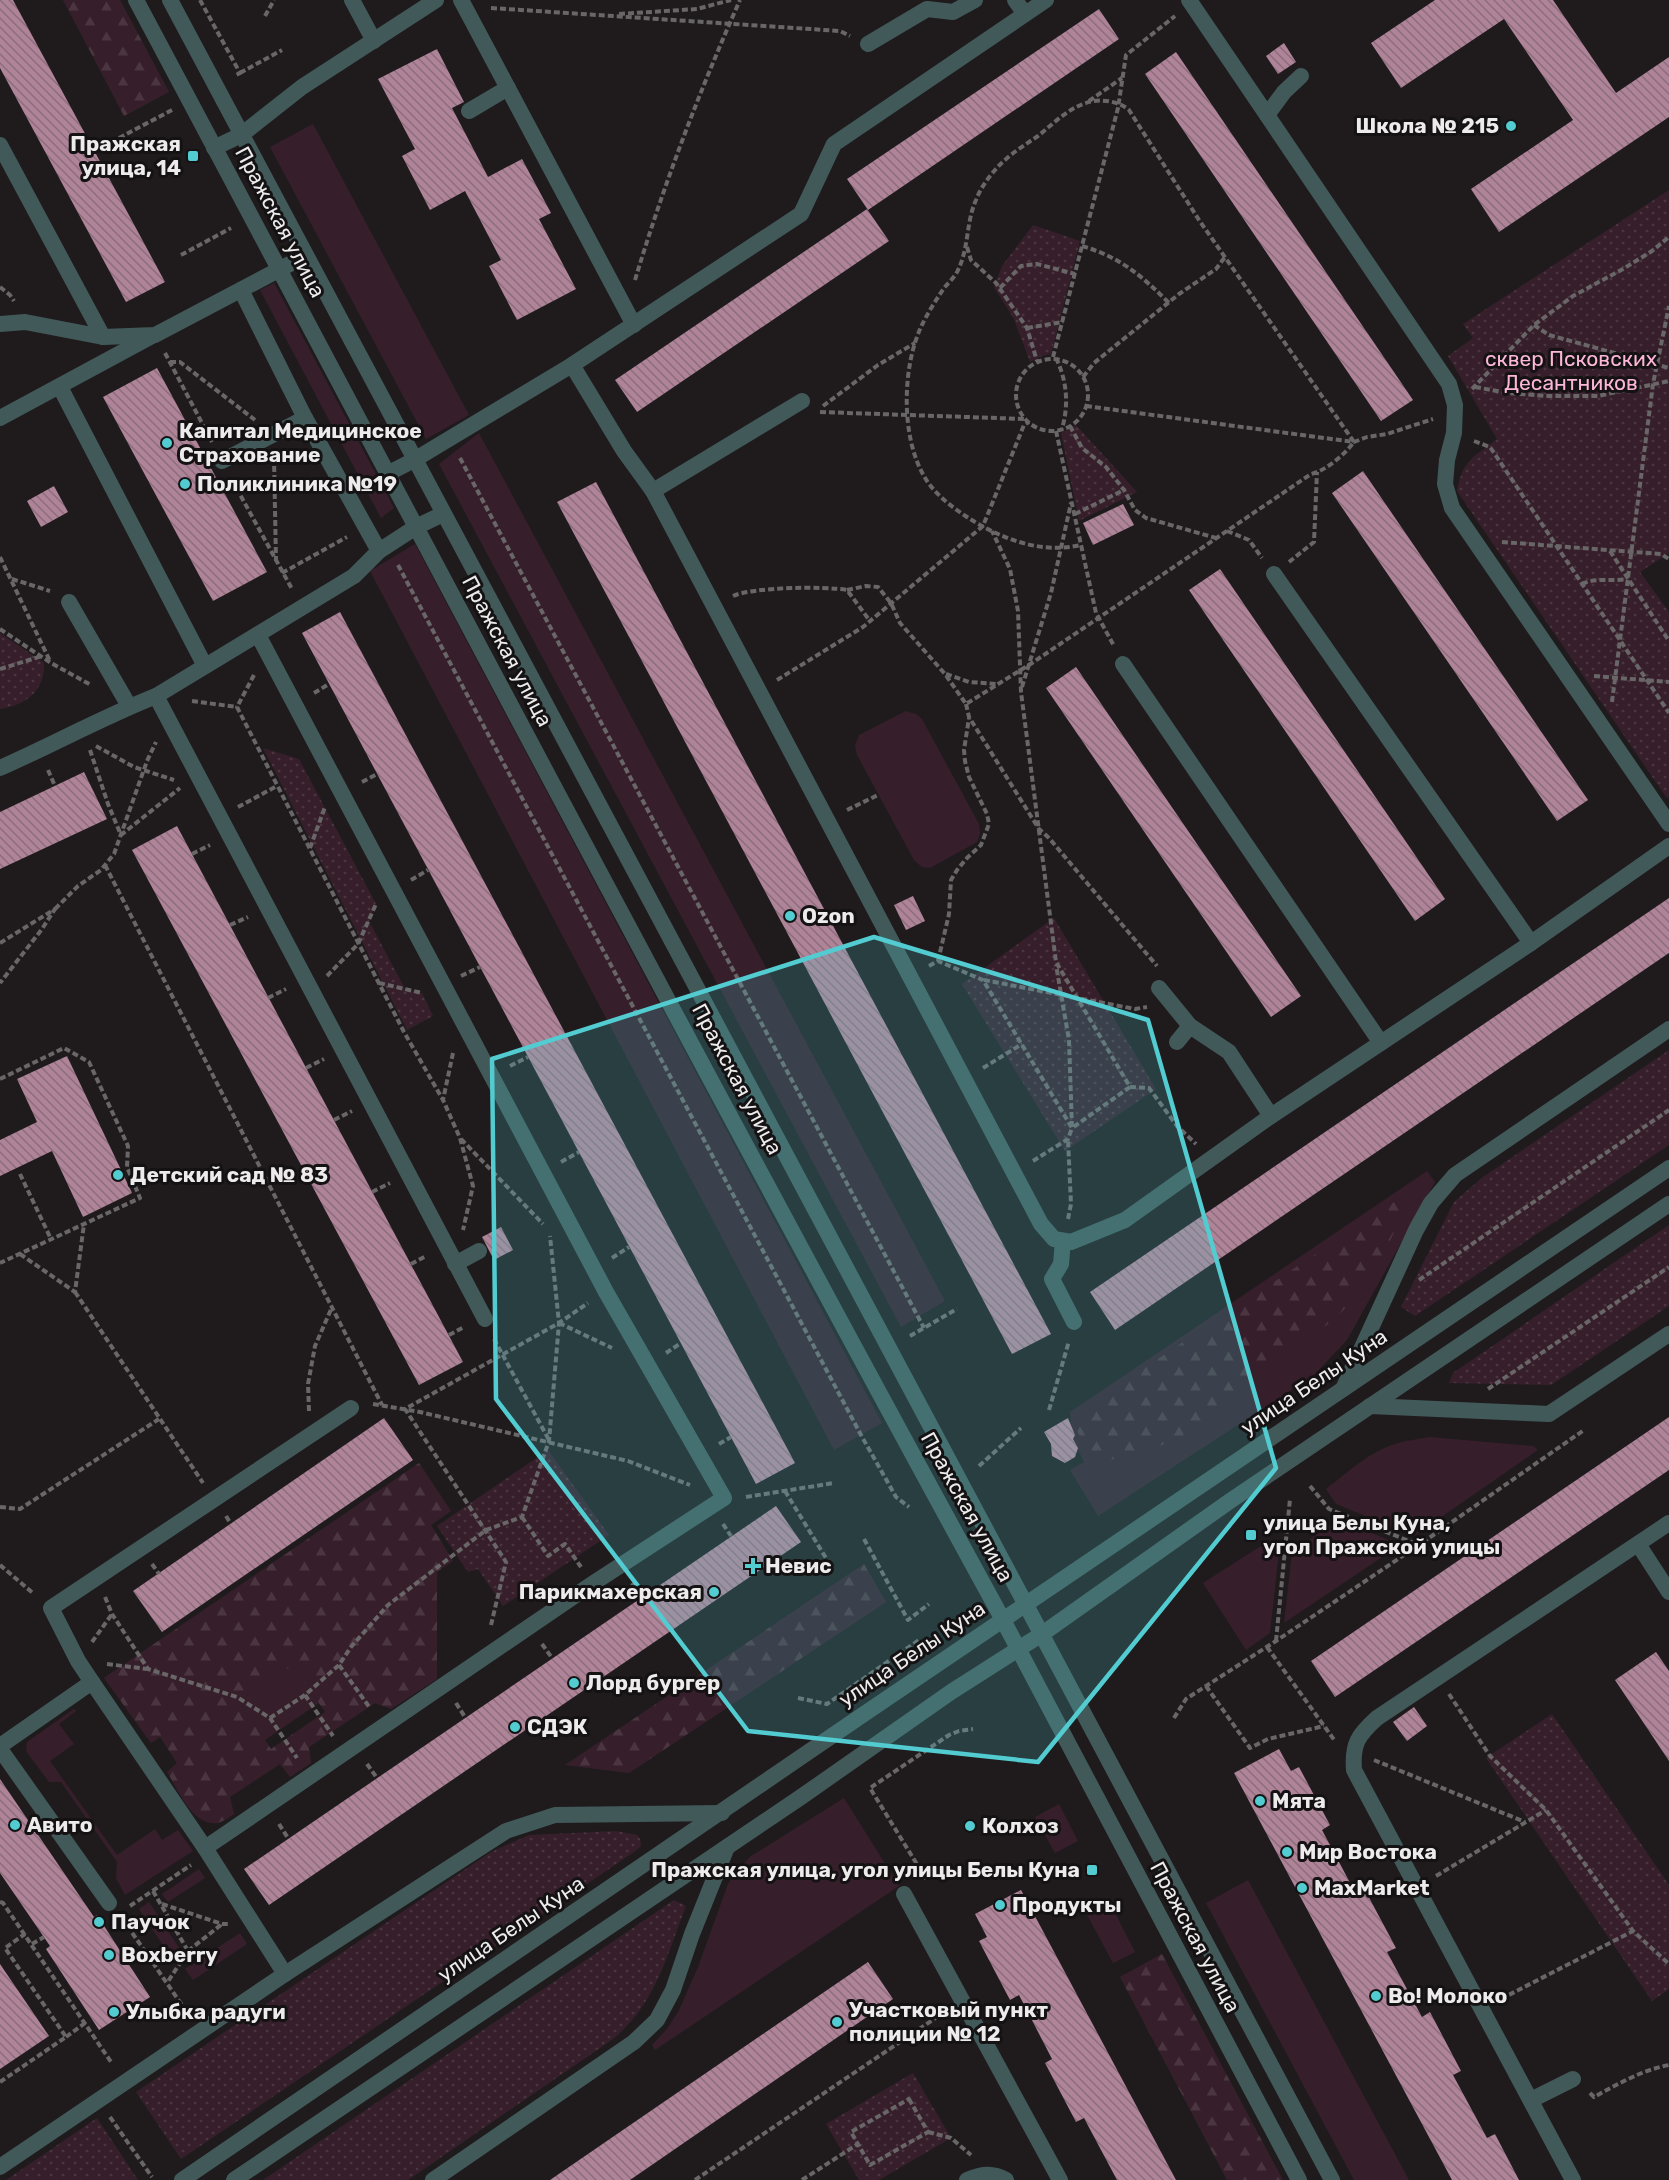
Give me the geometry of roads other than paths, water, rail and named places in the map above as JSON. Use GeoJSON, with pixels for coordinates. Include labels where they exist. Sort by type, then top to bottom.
{"type":"FeatureCollection","features":[{"type":"Feature","properties":{"kind":"street","name":"Пражская улица"},"geometry":{"type":"LineString","coordinates":[[136,0],[280,268],[387,474],[1003,1620],[1299,2180]]}},
{"type":"Feature","properties":{"kind":"street","name":"Пражская улица"},"geometry":{"type":"LineString","coordinates":[[170,0],[1332,2180]]}},
{"type":"Feature","properties":{"kind":"street"},"geometry":{"type":"LineString","coordinates":[[352,0],[374,42]]}},
{"type":"Feature","properties":{"kind":"street"},"geometry":{"type":"LineString","coordinates":[[214,148],[241,135],[302,87],[436,0]]}},
{"type":"Feature","properties":{"kind":"street"},"geometry":{"type":"LineString","coordinates":[[461,0],[634,325]]}},
{"type":"Feature","properties":{"kind":"street"},"geometry":{"type":"LineString","coordinates":[[862,41],[927,9],[953,12],[975,0]]}},
{"type":"Feature","properties":{"kind":"street"},"geometry":{"type":"LineString","coordinates":[[1015,0],[1025,14]]}},
{"type":"Feature","properties":{"kind":"street"},"geometry":{"type":"LineString","coordinates":[[387,474],[572,365],[801,214],[834,144],[1046,0]]}},
{"type":"Feature","properties":{"kind":"street"},"geometry":{"type":"LineString","coordinates":[[1191,1],[1449,384],[1455,405],[1454,434],[1447,460],[1445,484],[1452,508],[1669,824]]}},
{"type":"Feature","properties":{"kind":"street"},"geometry":{"type":"LineString","coordinates":[[1267,115],[1284,92],[1301,76]]}},
{"type":"Feature","properties":{"kind":"street"},"geometry":{"type":"LineString","coordinates":[[469,111],[508,88]]}},
{"type":"Feature","properties":{"kind":"street"},"geometry":{"type":"LineString","coordinates":[[2,154],[103,337]]}},
{"type":"Feature","properties":{"kind":"street"},"geometry":{"type":"LineString","coordinates":[[0,418],[305,256]]}},
{"type":"Feature","properties":{"kind":"street"},"geometry":{"type":"LineString","coordinates":[[241,290],[305,418],[366,527],[386,553]]}},
{"type":"Feature","properties":{"kind":"street"},"geometry":{"type":"LineString","coordinates":[[0,324],[25,322],[103,337],[155,335]]}},
{"type":"Feature","properties":{"kind":"street"},"geometry":{"type":"LineString","coordinates":[[572,365],[624,452],[652,491],[1041,1224],[1054,1239],[1071,1242],[1125,1220],[1271,1116],[1531,943],[1669,846]]}},
{"type":"Feature","properties":{"kind":"street"},"geometry":{"type":"LineString","coordinates":[[60,387],[205,666]]}},
{"type":"Feature","properties":{"kind":"street"},"geometry":{"type":"LineString","coordinates":[[652,491],[802,401]]}},
{"type":"Feature","properties":{"kind":"street"},"geometry":{"type":"LineString","coordinates":[[222,461],[305,418]]}},
{"type":"Feature","properties":{"kind":"street"},"geometry":{"type":"LineString","coordinates":[[0,768],[81,737],[129,706],[156,696],[205,666],[262,643],[386,553],[416,527],[443,514]]}},
{"type":"Feature","properties":{"kind":"street"},"geometry":{"type":"LineString","coordinates":[[1270,569],[1531,943]]}},
{"type":"Feature","properties":{"kind":"street"},"geometry":{"type":"LineString","coordinates":[[69,602],[129,706]]}},
{"type":"Feature","properties":{"kind":"street"},"geometry":{"type":"LineString","coordinates":[[206,1850],[310,1776],[592,1584],[724,1498],[606,1292],[262,643]]}},
{"type":"Feature","properties":{"kind":"street"},"geometry":{"type":"LineString","coordinates":[[1120,658],[1381,1043]]}},
{"type":"Feature","properties":{"kind":"street"},"geometry":{"type":"LineString","coordinates":[[156,696],[169,720],[191,777],[219,816],[485,1319]]}},
{"type":"Feature","properties":{"kind":"street"},"geometry":{"type":"LineString","coordinates":[[1159,988],[1190,1026],[1229,1052],[1271,1116]]}},
{"type":"Feature","properties":{"kind":"street"},"geometry":{"type":"LineString","coordinates":[[1177,1042],[1190,1026]]}},
{"type":"Feature","properties":{"kind":"street"},"geometry":{"type":"LineString","coordinates":[[1343,1389],[1416,1230],[1431,1203],[1455,1175],[1669,1029]]}},
{"type":"Feature","properties":{"kind":"street","name":"улица Белы Куна"},"geometry":{"type":"LineString","coordinates":[[182,2180],[1669,1168]]}},
{"type":"Feature","properties":{"kind":"street"},"geometry":{"type":"LineString","coordinates":[[234,2180],[727,1847],[951,1692],[1042,1634],[1230,1501],[1669,1204]]}},
{"type":"Feature","properties":{"kind":"street"},"geometry":{"type":"LineString","coordinates":[[1064,1241],[1061,1264],[1052,1280],[1074,1322]]}},
{"type":"Feature","properties":{"kind":"street"},"geometry":{"type":"LineString","coordinates":[[455,1264],[479,1251]]}},
{"type":"Feature","properties":{"kind":"street"},"geometry":{"type":"LineString","coordinates":[[1370,1406],[1549,1414],[1669,1334]]}},
{"type":"Feature","properties":{"kind":"street"},"geometry":{"type":"LineString","coordinates":[[285,1974],[206,1850],[78,1661],[51,1608],[351,1408]]}},
{"type":"Feature","properties":{"kind":"street"},"geometry":{"type":"LineString","coordinates":[[1573,2180],[1354,1770],[1355,1743],[1364,1730],[1377,1718],[1669,1523]]}},
{"type":"Feature","properties":{"kind":"street"},"geometry":{"type":"LineString","coordinates":[[1638,1544],[1669,1592]]}},
{"type":"Feature","properties":{"kind":"street"},"geometry":{"type":"LineString","coordinates":[[92,1682],[0,1747],[114,1908]]}},
{"type":"Feature","properties":{"kind":"street"},"geometry":{"type":"LineString","coordinates":[[0,2167],[285,1974],[506,1832],[555,1815],[722,1812]]}},
{"type":"Feature","properties":{"kind":"street"},"geometry":{"type":"LineString","coordinates":[[433,2180],[634,2043],[657,2020],[673,1990],[692,1934],[727,1847]]}},
{"type":"Feature","properties":{"kind":"street"},"geometry":{"type":"LineString","coordinates":[[904,1894],[1060,2180]]}},
{"type":"Feature","properties":{"kind":"street"},"geometry":{"type":"LineString","coordinates":[[1530,2100],[1573,2079]]}},
{"type":"Feature","properties":{"kind":"street"},"geometry":{"type":"LineString","coordinates":[[967,2180],[981,2175],[996,2174],[1006,2180]]}},
{"type":"Feature","properties":{"kind":"place","name":"Школа № 215"},"geometry":{"type":"Point","coordinates":[1511,126]}},
{"type":"Feature","properties":{"kind":"place","name":"Пражская улица, 14"},"geometry":{"type":"Point","coordinates":[193,156]}},
{"type":"Feature","properties":{"kind":"place","name":"Капитал Медицинское Страхование"},"geometry":{"type":"Point","coordinates":[167,443]}},
{"type":"Feature","properties":{"kind":"place","name":"Поликлиника №19"},"geometry":{"type":"Point","coordinates":[185,484]}},
{"type":"Feature","properties":{"kind":"place","name":"Ozon"},"geometry":{"type":"Point","coordinates":[790,916]}},
{"type":"Feature","properties":{"kind":"place","name":"Детский сад № 83"},"geometry":{"type":"Point","coordinates":[118,1175]}},
{"type":"Feature","properties":{"kind":"place","name":"улица Белы Куна, угол Пражской улицы"},"geometry":{"type":"Point","coordinates":[1251,1535]}},
{"type":"Feature","properties":{"kind":"place","name":"Невис"},"geometry":{"type":"Point","coordinates":[753,1566]}},
{"type":"Feature","properties":{"kind":"place","name":"Парикмахерская"},"geometry":{"type":"Point","coordinates":[714,1592]}},
{"type":"Feature","properties":{"kind":"place","name":"Лорд бургер"},"geometry":{"type":"Point","coordinates":[574,1683]}},
{"type":"Feature","properties":{"kind":"place","name":"СДЭК"},"geometry":{"type":"Point","coordinates":[515,1727]}},
{"type":"Feature","properties":{"kind":"place","name":"Мята"},"geometry":{"type":"Point","coordinates":[1260,1801]}},
{"type":"Feature","properties":{"kind":"place","name":"Авито"},"geometry":{"type":"Point","coordinates":[15,1825]}},
{"type":"Feature","properties":{"kind":"place","name":"Колхоз"},"geometry":{"type":"Point","coordinates":[970,1826]}},
{"type":"Feature","properties":{"kind":"place","name":"Мир Востока"},"geometry":{"type":"Point","coordinates":[1287,1852]}},
{"type":"Feature","properties":{"kind":"place","name":"Пражская улица, угол улицы Белы Куна"},"geometry":{"type":"Point","coordinates":[1092,1870]}},
{"type":"Feature","properties":{"kind":"place","name":"MaxMarket"},"geometry":{"type":"Point","coordinates":[1302,1888]}},
{"type":"Feature","properties":{"kind":"place","name":"Продукты"},"geometry":{"type":"Point","coordinates":[1000,1905]}},
{"type":"Feature","properties":{"kind":"place","name":"Паучок"},"geometry":{"type":"Point","coordinates":[99,1922]}},
{"type":"Feature","properties":{"kind":"place","name":"Boxberry"},"geometry":{"type":"Point","coordinates":[109,1955]}},
{"type":"Feature","properties":{"kind":"place","name":"Во! Молоко"},"geometry":{"type":"Point","coordinates":[1376,1996]}},
{"type":"Feature","properties":{"kind":"place","name":"Улыбка радуги"},"geometry":{"type":"Point","coordinates":[114,2012]}},
{"type":"Feature","properties":{"kind":"place","name":"Участковый пункт полиции № 12"},"geometry":{"type":"Point","coordinates":[837,2022]}},
{"type":"Feature","properties":{"kind":"park label","name":"сквер Псковских Десантников"},"geometry":{"type":"Point","coordinates":[1571,371]}}]}
